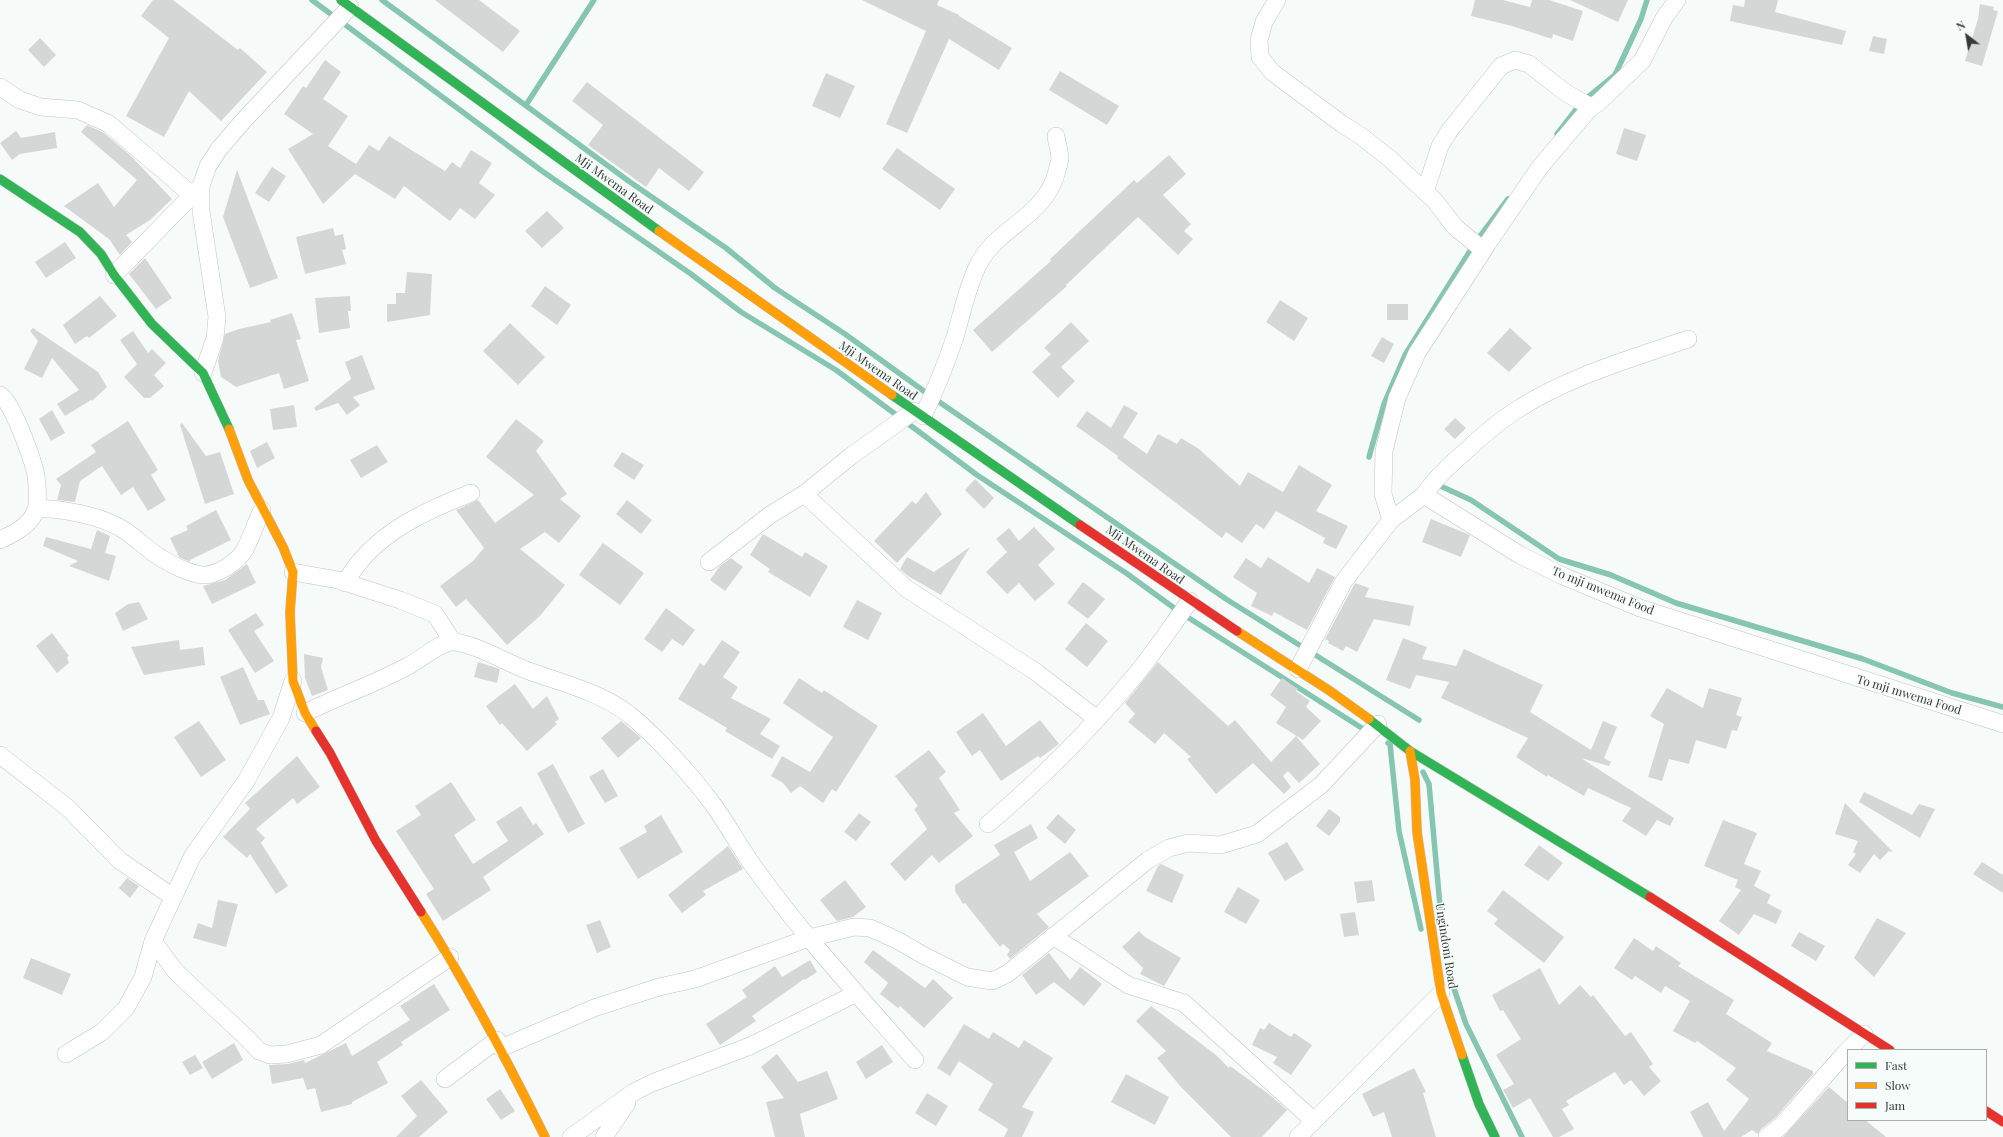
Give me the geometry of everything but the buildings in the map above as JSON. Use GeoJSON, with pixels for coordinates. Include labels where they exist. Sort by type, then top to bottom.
{"type":"FeatureCollection","features":[{"type":"Feature","properties":{"kind":"main road","name":"Mji Mwema Road"},"geometry":{"type":"LineString","coordinates":[[345,3],[719,275],[1190,601],[1263,649],[1298,669],[1378,724],[1410,751],[1661,904],[1888,1049]]}},
{"type":"Feature","properties":{"kind":"main road"},"geometry":{"type":"LineString","coordinates":[[0,179],[80,232],[100,254],[114,275],[152,324],[203,373],[224,416],[248,480],[293,572],[290,612],[292,681],[305,713],[330,753],[376,841],[450,957],[499,1044],[545,1137]]}},
{"type":"Feature","properties":{"kind":"main road","name":"Ungindoni Road"},"geometry":{"type":"LineString","coordinates":[[1410,751],[1415,780],[1417,832],[1441,993],[1479,1104],[1495,1137]]}},
{"type":"Feature","properties":{"kind":"main road"},"geometry":{"type":"LineString","coordinates":[[1987,1112],[2003,1122]]}},
{"type":"Feature","properties":{"kind":"street"},"geometry":{"type":"LineString","coordinates":[[1277,0],[1264,22],[1259,40],[1260,57],[1272,72],[1342,124],[1361,136],[1425,192],[1454,227],[1483,250]]}},
{"type":"Feature","properties":{"kind":"street"},"geometry":{"type":"LineString","coordinates":[[1391,520],[1383,494],[1384,451],[1396,398],[1417,353],[1483,250],[1540,167],[1591,107],[1598,103],[1642,61],[1664,18],[1677,0]]}},
{"type":"Feature","properties":{"kind":"street"},"geometry":{"type":"LineString","coordinates":[[114,275],[197,190],[208,166],[219,149],[345,3]]}},
{"type":"Feature","properties":{"kind":"street"},"geometry":{"type":"LineString","coordinates":[[1425,192],[1440,146],[1450,130],[1500,66],[1515,60],[1529,64],[1566,93],[1591,107]]}},
{"type":"Feature","properties":{"kind":"street"},"geometry":{"type":"LineString","coordinates":[[0,87],[20,100],[41,107],[78,110],[109,124],[197,190],[217,317],[215,338],[203,373]]}},
{"type":"Feature","properties":{"kind":"street"},"geometry":{"type":"LineString","coordinates":[[709,562],[770,515],[804,494],[851,456],[919,413],[932,397],[954,339],[967,292],[979,264],[997,240],[1036,209],[1047,196],[1054,182],[1060,158],[1056,136]]}},
{"type":"Feature","properties":{"kind":"street"},"geometry":{"type":"LineString","coordinates":[[1298,669],[1344,581],[1391,520],[1424,495],[1432,482],[1460,455],[1515,411],[1552,390],[1622,362],[1688,339]]}},
{"type":"Feature","properties":{"kind":"street"},"geometry":{"type":"LineString","coordinates":[[0,395],[4,396],[12,410],[36,475],[37,508],[31,520],[12,535],[0,540]]}},
{"type":"Feature","properties":{"kind":"street"},"geometry":{"type":"LineString","coordinates":[[345,583],[363,556],[382,538],[439,505],[471,493]]}},
{"type":"Feature","properties":{"kind":"street"},"geometry":{"type":"LineString","coordinates":[[804,494],[908,589],[1036,672],[1097,719]]}},
{"type":"Feature","properties":{"kind":"street","name":"To mji mwema Food"},"geometry":{"type":"LineString","coordinates":[[1424,495],[1520,555],[1563,576],[1640,608],[2003,724]]}},
{"type":"Feature","properties":{"kind":"street"},"geometry":{"type":"LineString","coordinates":[[37,508],[67,511],[118,526],[133,535],[161,558],[182,569],[204,575],[224,569],[238,559],[245,549],[262,510]]}},
{"type":"Feature","properties":{"kind":"street"},"geometry":{"type":"LineString","coordinates":[[293,572],[345,583],[435,614],[453,642],[568,683],[603,698],[629,714],[659,742],[712,803],[758,874],[855,994],[874,1013],[915,1060]]}},
{"type":"Feature","properties":{"kind":"street"},"geometry":{"type":"LineString","coordinates":[[988,824],[1031,788],[1097,719],[1138,671],[1190,601]]}},
{"type":"Feature","properties":{"kind":"street"},"geometry":{"type":"LineString","coordinates":[[305,713],[408,666],[436,649],[453,642]]}},
{"type":"Feature","properties":{"kind":"street"},"geometry":{"type":"LineString","coordinates":[[66,1054],[102,1032],[126,1008],[143,977],[153,941],[192,857],[246,780],[280,718],[292,681]]}},
{"type":"Feature","properties":{"kind":"street"},"geometry":{"type":"LineString","coordinates":[[445,1079],[499,1044],[594,1008],[659,987],[695,979],[809,938],[854,927],[870,928],[897,940],[967,977],[992,981],[1007,974],[1148,860],[1168,848],[1188,843],[1220,845],[1257,834],[1321,785],[1378,724]]}},
{"type":"Feature","properties":{"kind":"street"},"geometry":{"type":"LineString","coordinates":[[0,755],[69,809],[119,860],[173,897]]}},
{"type":"Feature","properties":{"kind":"street"},"geometry":{"type":"LineString","coordinates":[[1053,936],[1128,985],[1184,1003],[1314,1121]]}},
{"type":"Feature","properties":{"kind":"street"},"geometry":{"type":"LineString","coordinates":[[153,941],[176,972],[259,1051],[270,1055],[287,1054],[321,1044],[344,1031],[450,957]]}},
{"type":"Feature","properties":{"kind":"street"},"geometry":{"type":"LineString","coordinates":[[1298,1137],[1441,993]]}},
{"type":"Feature","properties":{"kind":"street"},"geometry":{"type":"LineString","coordinates":[[571,1137],[634,1092],[652,1083],[750,1046],[855,994]]}},
{"type":"Feature","properties":{"kind":"street"},"geometry":{"type":"LineString","coordinates":[[1849,1049],[1864,1034]]}},
{"type":"Feature","properties":{"kind":"street"},"geometry":{"type":"LineString","coordinates":[[1767,1137],[1781,1126],[1847,1051]]}},
{"type":"Feature","properties":{"kind":"street"},"geometry":{"type":"LineString","coordinates":[[604,1137],[634,1092]]}},
{"type":"Feature","properties":{"kind":"waterway"},"geometry":{"type":"LineString","coordinates":[[312,0],[542,171],[691,274],[741,312],[836,370],[977,475],[1126,573],[1181,613],[1368,732]]}},
{"type":"Feature","properties":{"kind":"waterway"},"geometry":{"type":"LineString","coordinates":[[382,0],[630,182],[726,248],[775,288],[845,334],[932,397],[1226,599],[1419,720]]}},
{"type":"Feature","properties":{"kind":"waterway"},"geometry":{"type":"LineString","coordinates":[[526,105],[594,0]]}},
{"type":"Feature","properties":{"kind":"waterway"},"geometry":{"type":"LineString","coordinates":[[1557,134],[1582,102],[1615,75],[1641,19],[1647,0]]}},
{"type":"Feature","properties":{"kind":"waterway"},"geometry":{"type":"LineString","coordinates":[[1369,457],[1384,404],[1405,355],[1475,243],[1508,199]]}},
{"type":"Feature","properties":{"kind":"waterway"},"geometry":{"type":"LineString","coordinates":[[1434,483],[1471,500],[1559,559],[1611,575],[1676,603],[1863,659],[1952,693],[2003,707]]}},
{"type":"Feature","properties":{"kind":"waterway"},"geometry":{"type":"LineString","coordinates":[[1388,743],[1390,744],[1399,831],[1421,929]]}},
{"type":"Feature","properties":{"kind":"waterway"},"geometry":{"type":"LineString","coordinates":[[1423,772],[1429,784],[1442,928]]}},
{"type":"Feature","properties":{"kind":"waterway"},"geometry":{"type":"LineString","coordinates":[[1447,968],[1466,1024],[1522,1137]]}},
{"type":"Feature","properties":{"kind":"traffic: fast"},"geometry":{"type":"LineString","coordinates":[[341,0],[659,231]]}},
{"type":"Feature","properties":{"kind":"traffic: fast"},"geometry":{"type":"LineString","coordinates":[[0,179],[80,232],[101,254],[114,275],[152,324],[203,373],[229,429]]}},
{"type":"Feature","properties":{"kind":"traffic: fast"},"geometry":{"type":"LineString","coordinates":[[892,395],[1080,525]]}},
{"type":"Feature","properties":{"kind":"traffic: fast"},"geometry":{"type":"LineString","coordinates":[[1369,719],[1410,751],[1650,897]]}},
{"type":"Feature","properties":{"kind":"traffic: fast"},"geometry":{"type":"LineString","coordinates":[[1462,1055],[1479,1104],[1495,1137]]}},
{"type":"Feature","properties":{"kind":"traffic: slow"},"geometry":{"type":"LineString","coordinates":[[659,231],[892,395]]}},
{"type":"Feature","properties":{"kind":"traffic: slow"},"geometry":{"type":"LineString","coordinates":[[229,429],[248,480],[283,547],[293,572],[290,612],[293,681],[305,713],[316,731]]}},
{"type":"Feature","properties":{"kind":"traffic: slow"},"geometry":{"type":"LineString","coordinates":[[1237,631],[1330,691],[1369,719]]}},
{"type":"Feature","properties":{"kind":"traffic: slow"},"geometry":{"type":"LineString","coordinates":[[1410,751],[1415,780],[1417,832],[1441,993],[1462,1055]]}},
{"type":"Feature","properties":{"kind":"traffic: slow"},"geometry":{"type":"LineString","coordinates":[[421,912],[486,1023],[545,1137]]}},
{"type":"Feature","properties":{"kind":"traffic: jam"},"geometry":{"type":"LineString","coordinates":[[1080,525],[1237,631]]}},
{"type":"Feature","properties":{"kind":"traffic: jam"},"geometry":{"type":"LineString","coordinates":[[316,731],[330,753],[376,841],[421,912]]}},
{"type":"Feature","properties":{"kind":"traffic: jam"},"geometry":{"type":"LineString","coordinates":[[1650,897],[1888,1049]]}},
{"type":"Feature","properties":{"kind":"traffic: jam"},"geometry":{"type":"LineString","coordinates":[[1987,1112],[2003,1122]]}}]}
